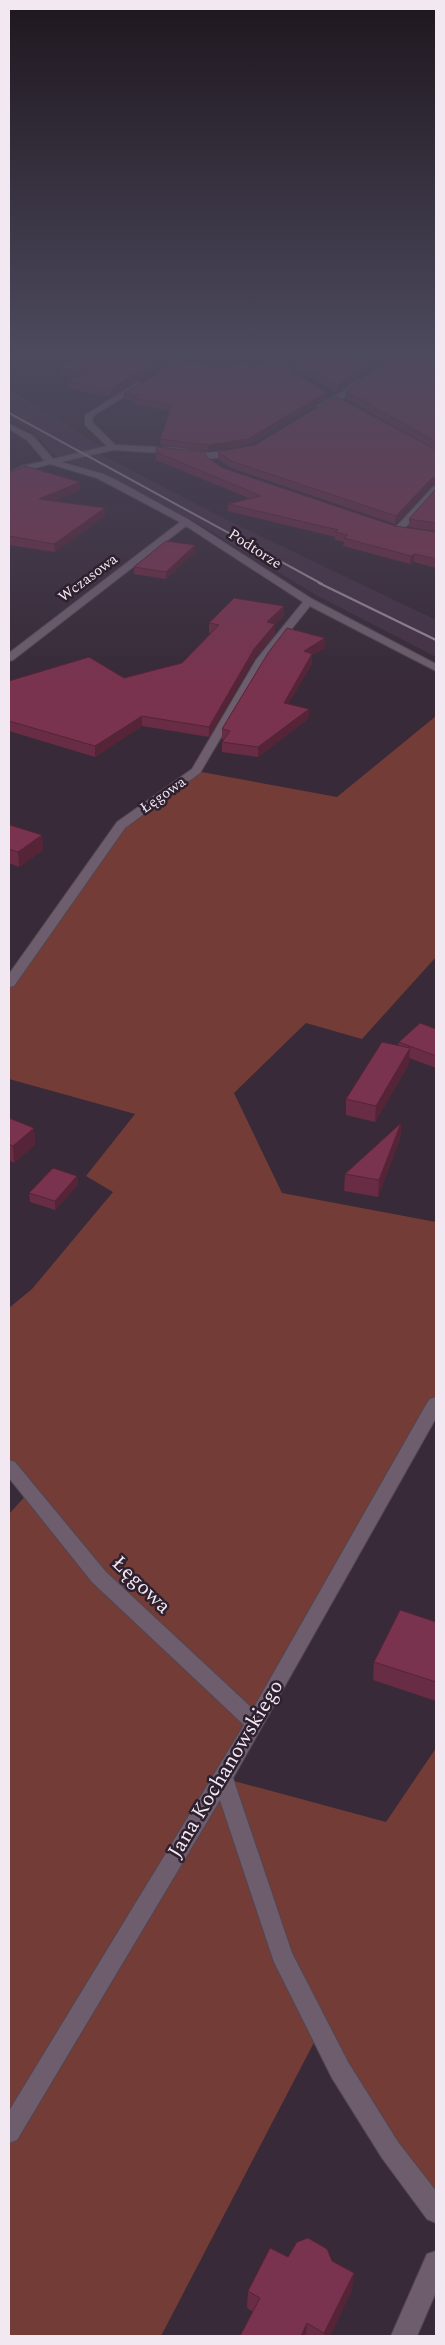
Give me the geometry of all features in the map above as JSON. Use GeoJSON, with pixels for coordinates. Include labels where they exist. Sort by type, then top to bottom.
{"type":"FeatureCollection","features":[{"type":"Feature","properties":{"kind":"street"},"geometry":{"type":"LineString","coordinates":[[9,476],[25,468],[45,463]]}},
{"type":"Feature","properties":{"kind":"street","name":"Podtorze"},"geometry":{"type":"LineString","coordinates":[[56,463],[100,476],[186,522],[309,602],[436,668]]}},
{"type":"Feature","properties":{"kind":"street"},"geometry":{"type":"LineString","coordinates":[[216,463],[220,467]]}},
{"type":"Feature","properties":{"kind":"street"},"geometry":{"type":"LineString","coordinates":[[398,530],[436,489]]}},
{"type":"Feature","properties":{"kind":"street","name":"Wczasowa"},"geometry":{"type":"LineString","coordinates":[[9,658],[186,522]]}},
{"type":"Feature","properties":{"kind":"street","name":"Łęgowa"},"geometry":{"type":"LineString","coordinates":[[9,983],[121,825],[196,772],[261,660],[309,602]]}},
{"type":"Feature","properties":{"kind":"street","name":"Jana Kochanowskiego"},"geometry":{"type":"LineString","coordinates":[[9,2132],[255,1724],[436,1403]]}},
{"type":"Feature","properties":{"kind":"street","name":"Łęgowa"},"geometry":{"type":"LineString","coordinates":[[9,1466],[98,1577],[255,1724]]}},
{"type":"Feature","properties":{"kind":"street"},"geometry":{"type":"LineString","coordinates":[[223,1778],[286,1963],[340,2070],[390,2150],[436,2212]]}},
{"type":"Feature","properties":{"kind":"street"},"geometry":{"type":"LineString","coordinates":[[404,2336],[436,2262]]}},
{"type":"Feature","properties":{"kind":"shaded area"},"geometry":{"type":"Polygon","coordinates":[[[73,463],[118,463],[227,520],[436,620],[436,657],[316,595],[192,520],[114,478],[73,463]]]}},
{"type":"Feature","properties":{"kind":"shaded area"},"geometry":{"type":"Polygon","coordinates":[[[436,716],[436,957],[362,1039],[306,1023],[234,1093],[282,1193],[436,1222],[436,1403],[223,1778],[386,1822],[436,1748],[436,2211],[390,2150],[320,2031],[161,2336],[9,2336],[9,1514],[29,1492],[9,1466],[9,1308],[32,1289],[113,1192],[86,1176],[135,1114],[9,1079],[9,983],[121,825],[196,771],[337,797],[436,716]]]}},
{"type":"Feature","properties":{"kind":"building"},"geometry":{"type":"Polygon","coordinates":[[[183,463],[216,463],[223,468],[395,526],[436,532],[436,559],[415,554],[411,556],[344,538],[348,535],[335,532],[338,530],[228,504],[261,496],[183,463]]]}},
{"type":"Feature","properties":{"kind":"building"},"geometry":{"type":"Polygon","coordinates":[[[238,463],[436,463],[436,477],[432,478],[396,516],[238,463]]]}},
{"type":"Feature","properties":{"kind":"building"},"geometry":{"type":"Polygon","coordinates":[[[25,466],[80,482],[39,499],[105,508],[54,544],[9,536],[9,473],[25,466]]]}},
{"type":"Feature","properties":{"kind":"building"},"geometry":{"type":"Polygon","coordinates":[[[436,489],[436,523],[409,519],[436,489]]]}},
{"type":"Feature","properties":{"kind":"building"},"geometry":{"type":"Polygon","coordinates":[[[166,541],[195,545],[166,572],[134,567],[166,541]]]}},
{"type":"Feature","properties":{"kind":"building"},"geometry":{"type":"Polygon","coordinates":[[[234,598],[284,606],[267,622],[275,624],[254,649],[209,727],[142,716],[95,746],[9,721],[9,681],[89,657],[124,678],[182,663],[219,625],[209,623],[234,598]]]}},
{"type":"Feature","properties":{"kind":"building"},"geometry":{"type":"Polygon","coordinates":[[[287,628],[325,638],[304,651],[312,654],[284,703],[309,709],[258,747],[222,742],[230,731],[222,729],[268,653],[287,628]]]}},
{"type":"Feature","properties":{"kind":"building"},"geometry":{"type":"Polygon","coordinates":[[[9,825],[42,835],[18,852],[9,849],[9,825]]]}},
{"type":"Feature","properties":{"kind":"building"},"geometry":{"type":"Polygon","coordinates":[[[420,1023],[436,1029],[436,1056],[399,1042],[420,1023]]]}},
{"type":"Feature","properties":{"kind":"building"},"geometry":{"type":"Polygon","coordinates":[[[382,1042],[410,1048],[376,1106],[346,1099],[382,1042]]]}},
{"type":"Feature","properties":{"kind":"building"},"geometry":{"type":"Polygon","coordinates":[[[9,1118],[34,1128],[13,1146],[9,1144],[9,1118]]]}},
{"type":"Feature","properties":{"kind":"building"},"geometry":{"type":"Polygon","coordinates":[[[401,1123],[379,1180],[345,1174],[401,1123]]]}},
{"type":"Feature","properties":{"kind":"building"},"geometry":{"type":"Polygon","coordinates":[[[53,1168],[77,1176],[55,1201],[29,1193],[53,1168]]]}},
{"type":"Feature","properties":{"kind":"building"},"geometry":{"type":"Polygon","coordinates":[[[400,1610],[436,1622],[436,1682],[374,1662],[400,1610]]]}},
{"type":"Feature","properties":{"kind":"building"},"geometry":{"type":"Polygon","coordinates":[[[308,2238],[327,2249],[332,2261],[354,2273],[324,2333],[307,2323],[301,2336],[240,2336],[260,2298],[248,2291],[270,2248],[288,2257],[297,2242],[308,2238]]]}},
{"type":"Feature","properties":{"kind":"railway"},"geometry":{"type":"LineString","coordinates":[[101,463],[322,584]]}},
{"type":"Feature","properties":{"kind":"railway"},"geometry":{"type":"LineString","coordinates":[[319,583],[436,640]]}}]}
